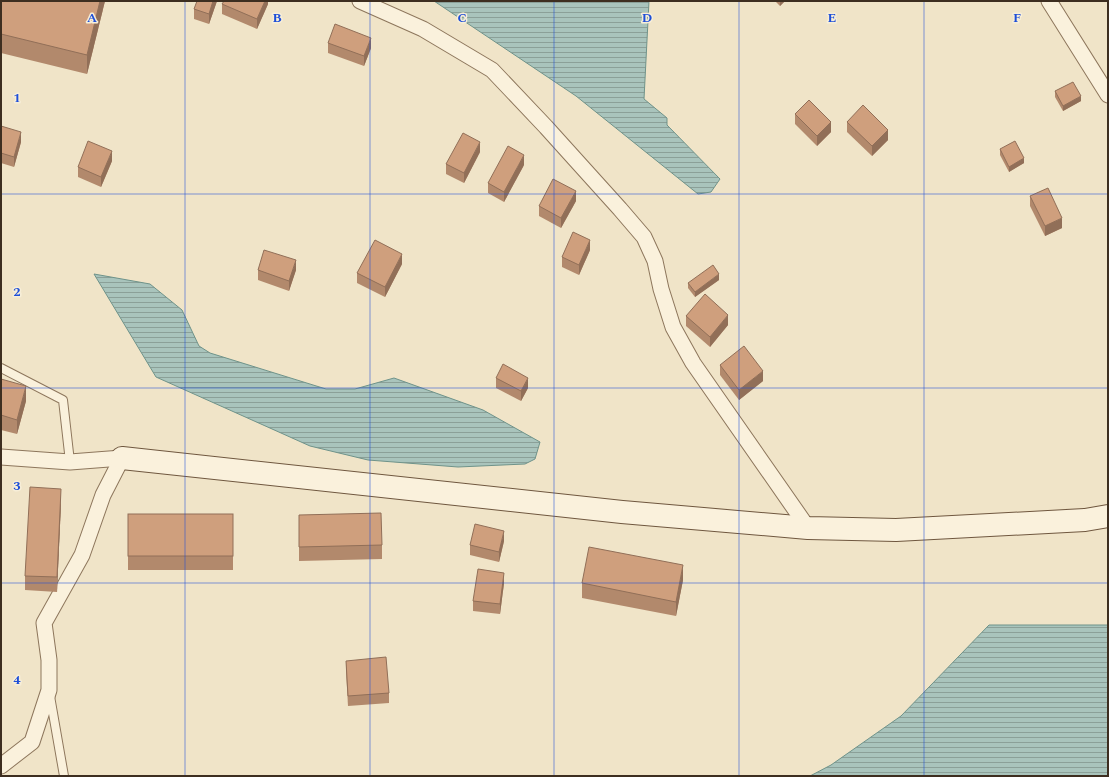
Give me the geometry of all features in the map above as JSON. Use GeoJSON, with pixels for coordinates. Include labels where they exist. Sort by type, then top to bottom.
{"type":"FeatureCollection","features":[{"type":"Feature","properties":{"kind":"street"},"geometry":{"type":"LineString","coordinates":[[360,1],[423,29],[492,70],[620,209],[644,238],[655,261],[661,289],[673,328],[693,363],[808,528]]}},
{"type":"Feature","properties":{"kind":"street"},"geometry":{"type":"LineString","coordinates":[[1049,1],[1108,95]]}},
{"type":"Feature","properties":{"kind":"street"},"geometry":{"type":"LineString","coordinates":[[1,457],[70,462],[122,458],[622,512],[808,528],[896,530],[1085,520],[1108,516]]}},
{"type":"Feature","properties":{"kind":"street"},"geometry":{"type":"LineString","coordinates":[[1,766],[32,742],[49,690],[49,660],[44,623],[82,555],[103,495],[122,458]]}},
{"type":"Feature","properties":{"kind":"lane"},"geometry":{"type":"LineString","coordinates":[[1,368],[63,400],[70,462]]}},
{"type":"Feature","properties":{"kind":"lane"},"geometry":{"type":"LineString","coordinates":[[49,690],[64,776]]}},
{"type":"Feature","properties":{"kind":"water"},"geometry":{"type":"Polygon","coordinates":[[[434,1],[649,1],[644,99],[667,118],[667,125],[720,179],[711,192],[698,194],[576,96],[434,1]]]}},
{"type":"Feature","properties":{"kind":"water"},"geometry":{"type":"Polygon","coordinates":[[[94,274],[150,284],[182,310],[199,346],[210,353],[326,389],[355,389],[394,378],[483,410],[540,442],[535,459],[525,464],[458,467],[368,460],[310,446],[156,377],[94,274]]]}},
{"type":"Feature","properties":{"kind":"water"},"geometry":{"type":"Polygon","coordinates":[[[989,625],[1108,625],[1108,776],[810,776],[831,765],[901,716],[989,625]]]}},
{"type":"Feature","properties":{"kind":"building"},"geometry":{"type":"Polygon","coordinates":[[[1,1],[100,1],[87,55],[1,34],[1,1]]]}},
{"type":"Feature","properties":{"kind":"building"},"geometry":{"type":"Polygon","coordinates":[[[197,1],[213,1],[209,14],[194,9],[197,1]]]}},
{"type":"Feature","properties":{"kind":"building"},"geometry":{"type":"Polygon","coordinates":[[[224,1],[265,1],[257,19],[222,4],[224,1]]]}},
{"type":"Feature","properties":{"kind":"building"},"geometry":{"type":"Polygon","coordinates":[[[335,24],[371,38],[364,56],[328,43],[335,24]]]}},
{"type":"Feature","properties":{"kind":"building"},"geometry":{"type":"Polygon","coordinates":[[[1073,82],[1081,96],[1063,106],[1055,91],[1073,82]]]}},
{"type":"Feature","properties":{"kind":"building"},"geometry":{"type":"Polygon","coordinates":[[[809,100],[831,122],[817,136],[795,114],[809,100]]]}},
{"type":"Feature","properties":{"kind":"building"},"geometry":{"type":"Polygon","coordinates":[[[863,105],[888,130],[872,146],[847,122],[863,105]]]}},
{"type":"Feature","properties":{"kind":"building"},"geometry":{"type":"Polygon","coordinates":[[[1,126],[21,132],[14,157],[1,153],[1,126]]]}},
{"type":"Feature","properties":{"kind":"building"},"geometry":{"type":"Polygon","coordinates":[[[463,133],[480,142],[464,173],[446,164],[463,133]]]}},
{"type":"Feature","properties":{"kind":"building"},"geometry":{"type":"Polygon","coordinates":[[[88,141],[112,151],[101,177],[78,167],[88,141]]]}},
{"type":"Feature","properties":{"kind":"building"},"geometry":{"type":"Polygon","coordinates":[[[1015,141],[1024,158],[1009,167],[1000,149],[1015,141]]]}},
{"type":"Feature","properties":{"kind":"building"},"geometry":{"type":"Polygon","coordinates":[[[508,146],[524,155],[504,192],[488,183],[508,146]]]}},
{"type":"Feature","properties":{"kind":"building"},"geometry":{"type":"Polygon","coordinates":[[[553,179],[576,191],[561,218],[539,206],[553,179]]]}},
{"type":"Feature","properties":{"kind":"building"},"geometry":{"type":"Polygon","coordinates":[[[1048,188],[1062,218],[1045,226],[1030,196],[1048,188]]]}},
{"type":"Feature","properties":{"kind":"building"},"geometry":{"type":"Polygon","coordinates":[[[573,232],[590,240],[579,265],[562,257],[573,232]]]}},
{"type":"Feature","properties":{"kind":"building"},"geometry":{"type":"Polygon","coordinates":[[[375,240],[402,254],[385,287],[357,273],[375,240]]]}},
{"type":"Feature","properties":{"kind":"building"},"geometry":{"type":"Polygon","coordinates":[[[264,250],[296,260],[289,281],[258,270],[264,250]]]}},
{"type":"Feature","properties":{"kind":"building"},"geometry":{"type":"Polygon","coordinates":[[[713,265],[719,274],[695,292],[688,283],[713,265]]]}},
{"type":"Feature","properties":{"kind":"building"},"geometry":{"type":"Polygon","coordinates":[[[705,294],[728,315],[710,337],[686,316],[705,294]]]}},
{"type":"Feature","properties":{"kind":"building"},"geometry":{"type":"Polygon","coordinates":[[[744,346],[763,371],[739,390],[720,365],[744,346]]]}},
{"type":"Feature","properties":{"kind":"building"},"geometry":{"type":"Polygon","coordinates":[[[503,364],[528,378],[521,391],[496,378],[503,364]]]}},
{"type":"Feature","properties":{"kind":"building"},"geometry":{"type":"Polygon","coordinates":[[[1,379],[26,386],[17,420],[1,415],[1,379]]]}},
{"type":"Feature","properties":{"kind":"building"},"geometry":{"type":"Polygon","coordinates":[[[30,487],[61,489],[57,577],[25,576],[30,487]]]}},
{"type":"Feature","properties":{"kind":"building"},"geometry":{"type":"Polygon","coordinates":[[[381,513],[382,545],[299,547],[299,515],[381,513]]]}},
{"type":"Feature","properties":{"kind":"building"},"geometry":{"type":"Polygon","coordinates":[[[128,514],[233,514],[233,556],[128,556],[128,514]]]}},
{"type":"Feature","properties":{"kind":"building"},"geometry":{"type":"Polygon","coordinates":[[[475,524],[504,531],[499,552],[470,545],[475,524]]]}},
{"type":"Feature","properties":{"kind":"building"},"geometry":{"type":"Polygon","coordinates":[[[589,547],[683,565],[676,602],[582,583],[589,547]]]}},
{"type":"Feature","properties":{"kind":"building"},"geometry":{"type":"Polygon","coordinates":[[[478,569],[504,573],[500,604],[473,601],[478,569]]]}},
{"type":"Feature","properties":{"kind":"building"},"geometry":{"type":"Polygon","coordinates":[[[386,657],[389,693],[348,696],[346,661],[386,657]]]}}]}
